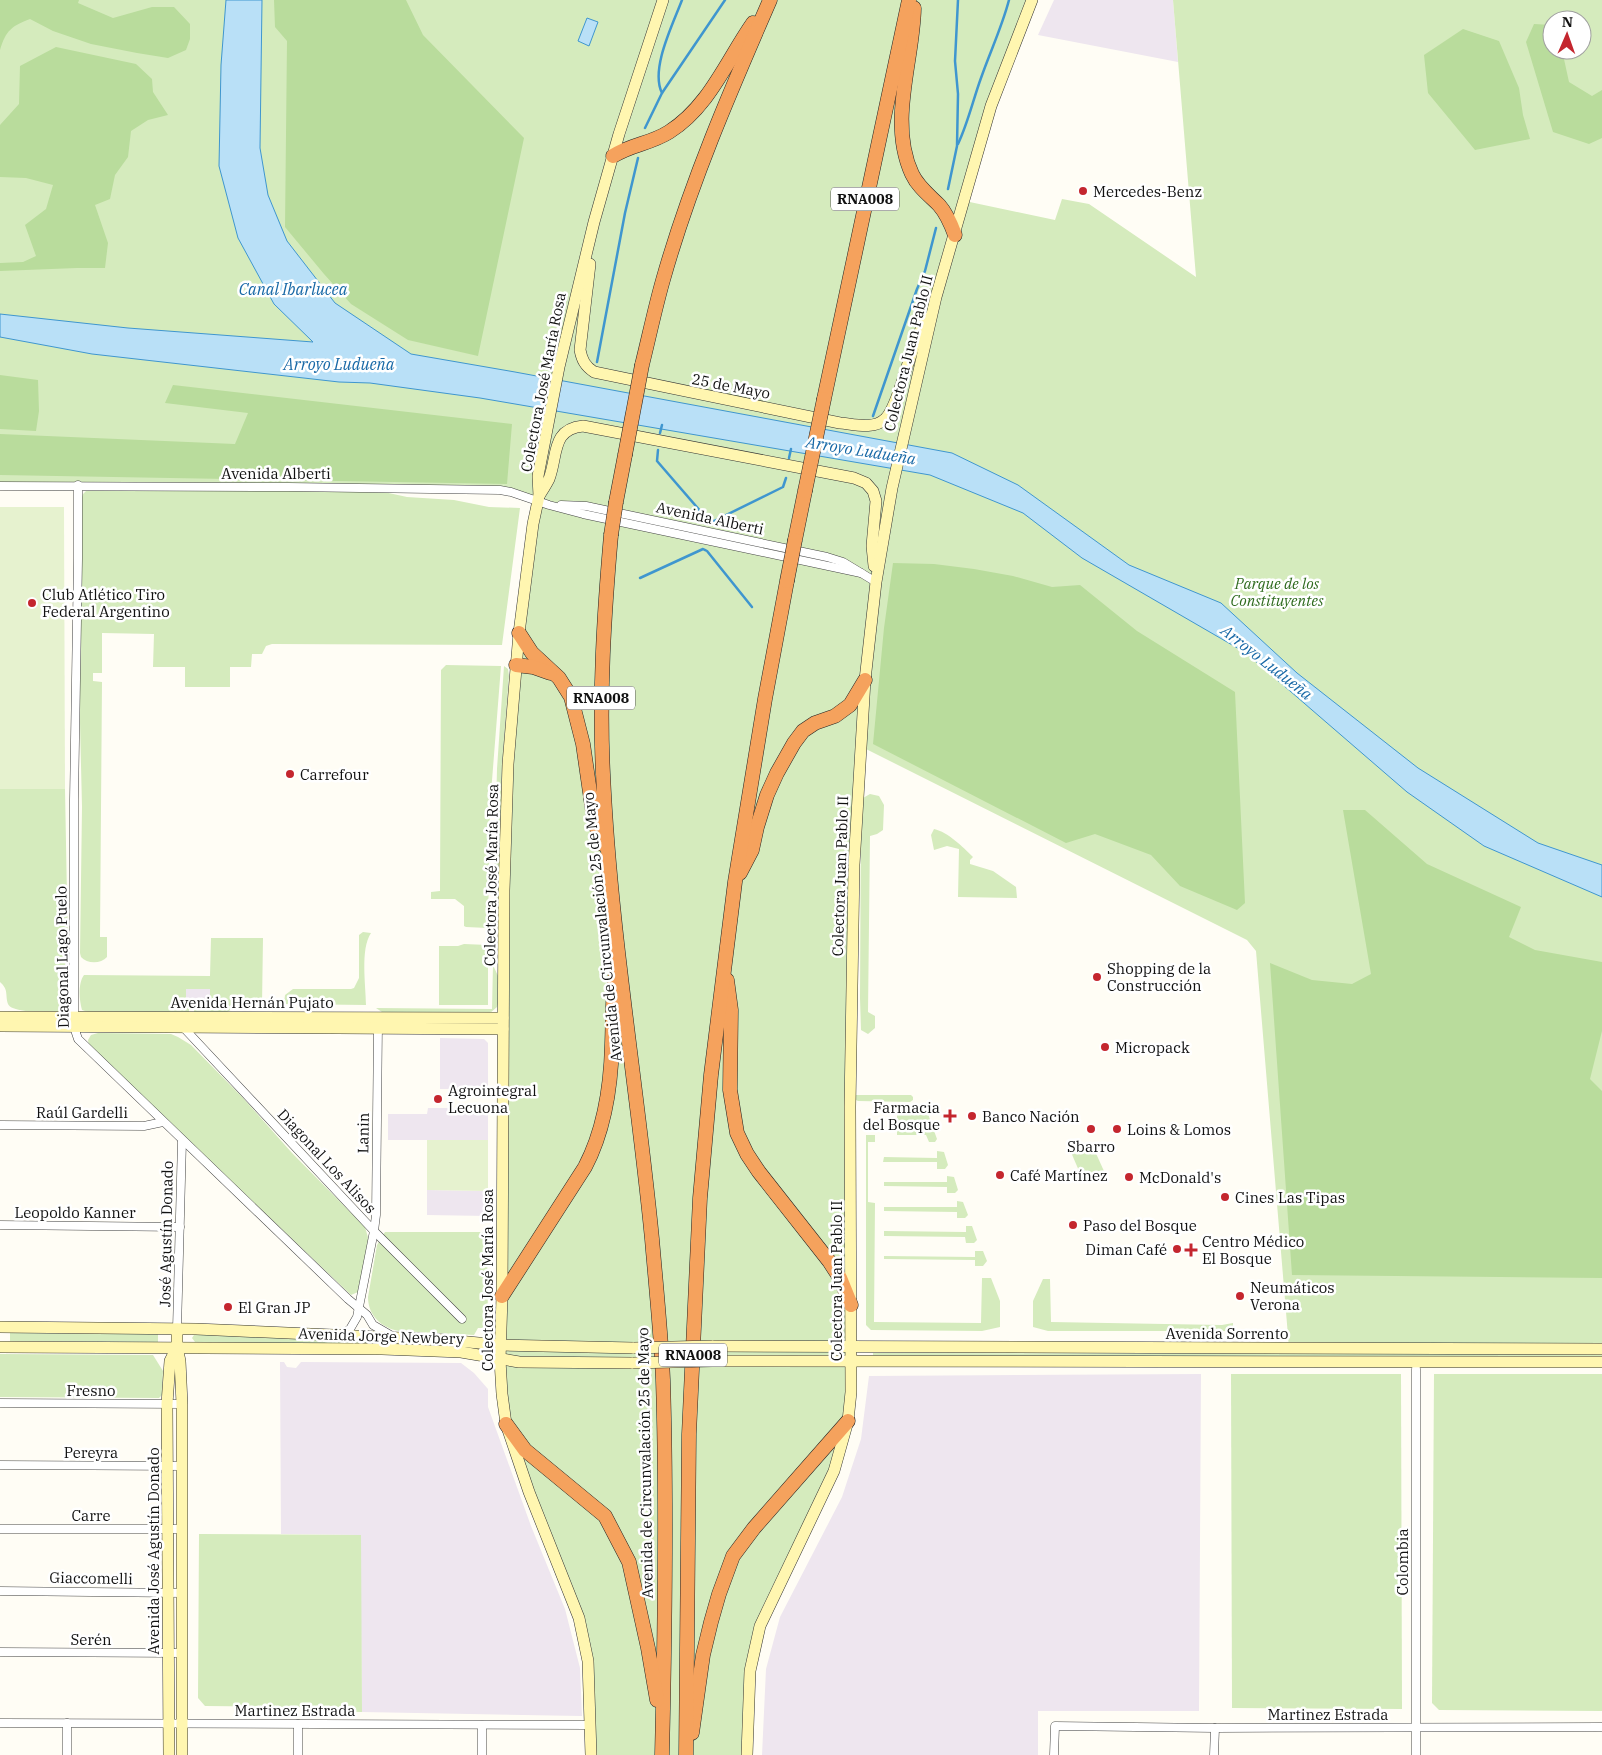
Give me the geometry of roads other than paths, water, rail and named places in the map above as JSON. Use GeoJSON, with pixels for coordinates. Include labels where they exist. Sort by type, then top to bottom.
{"type":"FeatureCollection","features":[{"type":"Feature","properties":{"kind":"highway"},"geometry":{"type":"LineString","coordinates":[[613,156],[630,146],[658,139],[692,113],[710,92],[744,36],[769,0]]}},
{"type":"Feature","properties":{"kind":"highway","name":"Avenida de Circunvalación 25 de Mayo"},"geometry":{"type":"LineString","coordinates":[[662,1755],[665,1554],[663,1378],[652,1236],[608,861],[601,717],[602,664],[611,535],[616,502],[642,365],[662,281],[686,206],[721,113],[769,0]]}},
{"type":"Feature","properties":{"kind":"highway","name":"RNA008"},"geometry":{"type":"LineString","coordinates":[[686,1755],[686,1546],[693,1315],[700,1198],[711,1075],[725,957],[735,882],[765,699],[795,540],[909,0]]}},
{"type":"Feature","properties":{"kind":"highway"},"geometry":{"type":"LineString","coordinates":[[914,0],[912,38],[902,102],[904,150],[912,175],[919,186],[946,213],[955,235]]}},
{"type":"Feature","properties":{"kind":"highway"},"geometry":{"type":"LineString","coordinates":[[520,633],[532,653],[559,678],[571,697],[583,744],[594,820],[608,861]]}},
{"type":"Feature","properties":{"kind":"highway"},"geometry":{"type":"LineString","coordinates":[[516,665],[540,669],[559,678]]}},
{"type":"Feature","properties":{"kind":"highway"},"geometry":{"type":"LineString","coordinates":[[735,882],[752,850],[757,827],[774,780],[794,742],[803,731],[815,722],[835,716],[850,705],[865,680]]}},
{"type":"Feature","properties":{"kind":"highway"},"geometry":{"type":"LineString","coordinates":[[502,1296],[585,1167],[595,1148],[605,1112],[610,1077],[612,994],[618,952]]}},
{"type":"Feature","properties":{"kind":"highway"},"geometry":{"type":"LineString","coordinates":[[725,957],[731,1010],[730,1090],[737,1133],[747,1154],[759,1172],[829,1261],[840,1278],[851,1306]]}},
{"type":"Feature","properties":{"kind":"highway"},"geometry":{"type":"LineString","coordinates":[[686,1755],[694,1724],[703,1655],[709,1630],[719,1594],[734,1556],[754,1528],[848,1421]]}},
{"type":"Feature","properties":{"kind":"highway"},"geometry":{"type":"LineString","coordinates":[[506,1424],[525,1450],[605,1516],[629,1562],[648,1648],[662,1737]]}},
{"type":"Feature","properties":{"kind":"main road","name":"Colectora José María Rosa"},"geometry":{"type":"LineString","coordinates":[[591,1755],[588,1661],[579,1618],[506,1424],[502,1394],[500,1345],[502,1296],[504,890],[508,764],[516,665],[538,499],[538,476],[559,367],[594,222],[663,0]]}},
{"type":"Feature","properties":{"kind":"main road","name":"Colectora Juan Pablo II"},"geometry":{"type":"LineString","coordinates":[[748,1755],[750,1670],[760,1626],[834,1471],[848,1421],[852,1392],[850,1108],[854,865],[865,680],[876,582],[905,425],[936,297],[991,106],[1032,0]]}},
{"type":"Feature","properties":{"kind":"main road","name":"25 de Mayo"},"geometry":{"type":"LineString","coordinates":[[594,222],[580,350],[586,367],[606,376],[840,423],[865,426],[877,424],[885,420],[892,409],[910,357],[936,297]]}},
{"type":"Feature","properties":{"kind":"main road"},"geometry":{"type":"LineString","coordinates":[[538,499],[548,480],[558,441],[565,431],[573,427],[583,426],[854,478],[866,484],[873,491],[876,501],[872,546],[876,582]]}},
{"type":"Feature","properties":{"kind":"main road","name":"Avenida Hernán Pujato"},"geometry":{"type":"LineString","coordinates":[[0,1017],[74,1022]]}},
{"type":"Feature","properties":{"kind":"main road","name":"Avenida Hernán Pujato"},"geometry":{"type":"LineString","coordinates":[[0,1026],[74,1022],[503,1023]]}},
{"type":"Feature","properties":{"kind":"main road","name":"Avenida Jorge Newbery"},"geometry":{"type":"LineString","coordinates":[[0,1327],[177,1328],[396,1338],[500,1345],[634,1348],[851,1346]]}},
{"type":"Feature","properties":{"kind":"main road","name":"Avenida José Agustín Donado"},"geometry":{"type":"LineString","coordinates":[[177,1328],[182,1404],[182,1755]]}},
{"type":"Feature","properties":{"kind":"main road","name":"Avenida Sorrento"},"geometry":{"type":"LineString","coordinates":[[851,1346],[1602,1348]]}},
{"type":"Feature","properties":{"kind":"main road","name":"Avenida Jorge Newbery"},"geometry":{"type":"LineString","coordinates":[[0,1347],[415,1350],[460,1352],[519,1362],[851,1362]]}},
{"type":"Feature","properties":{"kind":"main road","name":"Avenida José Agustín Donado"},"geometry":{"type":"LineString","coordinates":[[169,1755],[167,1404],[170,1361],[177,1347]]}},
{"type":"Feature","properties":{"kind":"main road","name":"Avenida Sorrento"},"geometry":{"type":"LineString","coordinates":[[851,1362],[1602,1362]]}},
{"type":"Feature","properties":{"kind":"street","name":"Diagonal Lago Puelo"},"geometry":{"type":"LineString","coordinates":[[78,485],[74,800],[74,1022],[78,1040],[348,1299],[359,1307],[373,1325],[396,1338]]}},
{"type":"Feature","properties":{"kind":"street","name":"Avenida Alberti"},"geometry":{"type":"LineString","coordinates":[[0,486],[462,488],[511,492],[538,499],[549,505],[586,506],[808,553],[843,562],[876,582]]}},
{"type":"Feature","properties":{"kind":"street","name":"Diagonal Los Alisos"},"geometry":{"type":"LineString","coordinates":[[182,1022],[374,1231],[462,1319]]}},
{"type":"Feature","properties":{"kind":"street","name":"Lanin"},"geometry":{"type":"LineString","coordinates":[[359,1307],[376,1215],[378,1023]]}},
{"type":"Feature","properties":{"kind":"street","name":"Raúl Gardelli"},"geometry":{"type":"LineString","coordinates":[[0,1125],[144,1126],[163,1122]]}},
{"type":"Feature","properties":{"kind":"street","name":"José Agustín Donado"},"geometry":{"type":"LineString","coordinates":[[177,1328],[182,1141]]}},
{"type":"Feature","properties":{"kind":"street","name":"Leopoldo Kanner"},"geometry":{"type":"LineString","coordinates":[[0,1226],[180,1226]]}},
{"type":"Feature","properties":{"kind":"street"},"geometry":{"type":"LineString","coordinates":[[339,1336],[354,1324],[359,1307]]}},
{"type":"Feature","properties":{"kind":"street","name":"Colombia"},"geometry":{"type":"LineString","coordinates":[[1416,1369],[1416,1755]]}},
{"type":"Feature","properties":{"kind":"street","name":"Fresno"},"geometry":{"type":"LineString","coordinates":[[0,1403],[182,1404]]}},
{"type":"Feature","properties":{"kind":"street","name":"Pereyra"},"geometry":{"type":"LineString","coordinates":[[0,1465],[182,1466]]}},
{"type":"Feature","properties":{"kind":"street","name":"Carre"},"geometry":{"type":"LineString","coordinates":[[0,1529],[182,1529]]}},
{"type":"Feature","properties":{"kind":"street","name":"Giaccomelli"},"geometry":{"type":"LineString","coordinates":[[0,1591],[182,1592]]}},
{"type":"Feature","properties":{"kind":"street","name":"Serén"},"geometry":{"type":"LineString","coordinates":[[0,1652],[182,1653]]}},
{"type":"Feature","properties":{"kind":"street","name":"Martinez Estrada"},"geometry":{"type":"LineString","coordinates":[[0,1723],[591,1725]]}},
{"type":"Feature","properties":{"kind":"street"},"geometry":{"type":"LineString","coordinates":[[67,1723],[67,1755]]}},
{"type":"Feature","properties":{"kind":"street"},"geometry":{"type":"LineString","coordinates":[[298,1724],[298,1755]]}},
{"type":"Feature","properties":{"kind":"street"},"geometry":{"type":"LineString","coordinates":[[482,1725],[482,1755]]}},
{"type":"Feature","properties":{"kind":"street","name":"Martinez Estrada"},"geometry":{"type":"LineString","coordinates":[[1054,1755],[1055,1726],[1215,1728],[1602,1727]]}},
{"type":"Feature","properties":{"kind":"street"},"geometry":{"type":"LineString","coordinates":[[1214,1755],[1215,1728]]}},
{"type":"Feature","properties":{"kind":"water","name":"Arroyo Ludueña"},"geometry":{"type":"Polygon","coordinates":[[[226,0],[262,0],[260,148],[268,195],[287,241],[335,303],[411,354],[952,453],[1018,485],[1129,565],[1221,603],[1297,673],[1418,768],[1538,843],[1602,865],[1602,897],[1484,846],[1407,792],[1246,653],[1082,558],[1023,513],[930,475],[480,398],[370,383],[339,382],[92,354],[0,337],[0,314],[128,328],[313,342],[274,304],[238,238],[219,166],[221,65],[226,0]]]}},
{"type":"Feature","properties":{"kind":"water"},"geometry":{"type":"Polygon","coordinates":[[[587,18],[598,22],[589,46],[578,41],[587,18]]]}},
{"type":"Feature","properties":{"kind":"waterway"},"geometry":{"type":"LineString","coordinates":[[662,93],[659,83],[661,59],[664,46],[682,0]]}},
{"type":"Feature","properties":{"kind":"waterway"},"geometry":{"type":"LineString","coordinates":[[645,128],[662,93],[725,0]]}},
{"type":"Feature","properties":{"kind":"waterway"},"geometry":{"type":"LineString","coordinates":[[948,189],[957,146],[958,94],[955,61],[958,0]]}},
{"type":"Feature","properties":{"kind":"waterway"},"geometry":{"type":"LineString","coordinates":[[958,144],[1009,0]]}},
{"type":"Feature","properties":{"kind":"waterway"},"geometry":{"type":"LineString","coordinates":[[597,362],[625,213],[638,158]]}},
{"type":"Feature","properties":{"kind":"waterway"},"geometry":{"type":"LineString","coordinates":[[873,416],[925,271],[936,228]]}},
{"type":"Feature","properties":{"kind":"waterway"},"geometry":{"type":"LineString","coordinates":[[660,433],[662,425]]}},
{"type":"Feature","properties":{"kind":"waterway"},"geometry":{"type":"LineString","coordinates":[[789,458],[791,449]]}},
{"type":"Feature","properties":{"kind":"waterway"},"geometry":{"type":"LineString","coordinates":[[658,450],[657,461],[708,520],[714,521],[783,487],[786,478]]}},
{"type":"Feature","properties":{"kind":"waterway"},"geometry":{"type":"LineString","coordinates":[[640,578],[703,549],[705,550]]}},
{"type":"Feature","properties":{"kind":"waterway"},"geometry":{"type":"LineString","coordinates":[[705,550],[752,607]]}},
{"type":"Feature","properties":{"kind":"place","name":"Mercedes-Benz"},"geometry":{"type":"Point","coordinates":[1083,191]}},
{"type":"Feature","properties":{"kind":"place","name":"Club Atlético Tiro Federal Argentino"},"geometry":{"type":"Point","coordinates":[32,603]}},
{"type":"Feature","properties":{"kind":"place","name":"Carrefour"},"geometry":{"type":"Point","coordinates":[290,774]}},
{"type":"Feature","properties":{"kind":"place","name":"Shopping de la Construcción"},"geometry":{"type":"Point","coordinates":[1097,977]}},
{"type":"Feature","properties":{"kind":"place","name":"Micropack"},"geometry":{"type":"Point","coordinates":[1105,1047]}},
{"type":"Feature","properties":{"kind":"place","name":"Agrointegral Lecuona"},"geometry":{"type":"Point","coordinates":[438,1099]}},
{"type":"Feature","properties":{"kind":"place","name":"Farmacia del Bosque"},"geometry":{"type":"Point","coordinates":[950,1116]}},
{"type":"Feature","properties":{"kind":"place","name":"Banco Nación"},"geometry":{"type":"Point","coordinates":[972,1116]}},
{"type":"Feature","properties":{"kind":"place","name":"Sbarro"},"geometry":{"type":"Point","coordinates":[1091,1129]}},
{"type":"Feature","properties":{"kind":"place","name":"Loins & Lomos"},"geometry":{"type":"Point","coordinates":[1117,1129]}},
{"type":"Feature","properties":{"kind":"place","name":"Café Martínez"},"geometry":{"type":"Point","coordinates":[1000,1175]}},
{"type":"Feature","properties":{"kind":"place","name":"McDonald's"},"geometry":{"type":"Point","coordinates":[1129,1177]}},
{"type":"Feature","properties":{"kind":"place","name":"Cines Las Tipas"},"geometry":{"type":"Point","coordinates":[1225,1197]}},
{"type":"Feature","properties":{"kind":"place","name":"Paso del Bosque"},"geometry":{"type":"Point","coordinates":[1073,1225]}},
{"type":"Feature","properties":{"kind":"place","name":"Diman Café"},"geometry":{"type":"Point","coordinates":[1177,1249]}},
{"type":"Feature","properties":{"kind":"place","name":"Centro Médico El Bosque"},"geometry":{"type":"Point","coordinates":[1191,1250]}},
{"type":"Feature","properties":{"kind":"place","name":"Neumáticos Verona"},"geometry":{"type":"Point","coordinates":[1240,1296]}},
{"type":"Feature","properties":{"kind":"place","name":"El Gran JP"},"geometry":{"type":"Point","coordinates":[228,1307]}},
{"type":"Feature","properties":{"kind":"water label","name":"Canal Ibarlucea"},"geometry":{"type":"Point","coordinates":[293,289]}},
{"type":"Feature","properties":{"kind":"park label","name":"Parque de los Constituyentes"},"geometry":{"type":"Point","coordinates":[1277,592]}}]}
